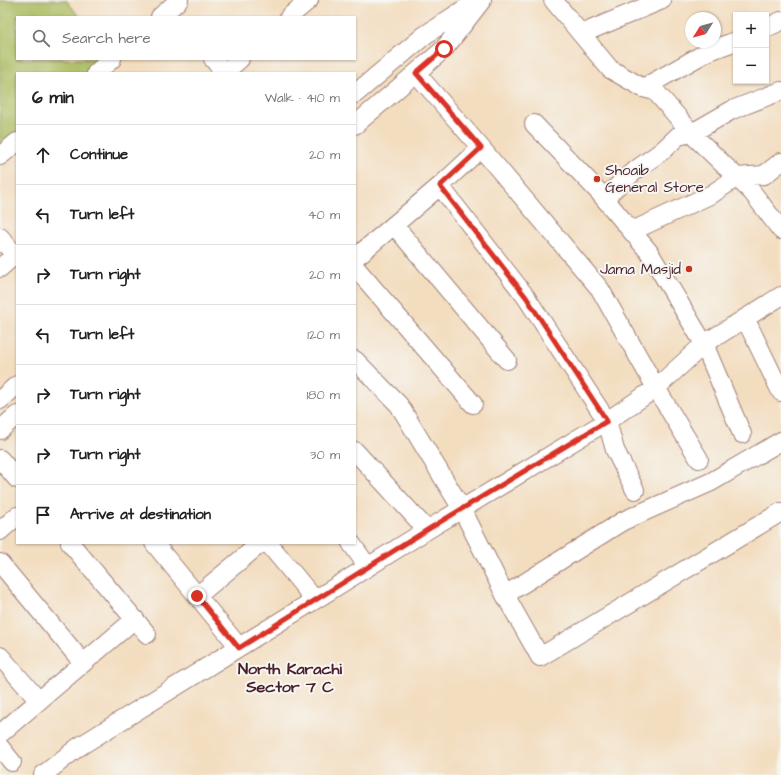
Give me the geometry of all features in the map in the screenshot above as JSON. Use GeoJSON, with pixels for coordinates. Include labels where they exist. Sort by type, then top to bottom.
{"type":"FeatureCollection","features":[{"type":"Feature","properties":{"kind":"street"},"geometry":{"type":"LineString","coordinates":[[290,16],[309,0]]}},
{"type":"Feature","properties":{"kind":"street"},"geometry":{"type":"LineString","coordinates":[[356,93],[425,35],[477,0]]}},
{"type":"Feature","properties":{"kind":"street"},"geometry":{"type":"LineString","coordinates":[[356,124],[444,49],[482,0]]}},
{"type":"Feature","properties":{"kind":"street"},"geometry":{"type":"LineString","coordinates":[[553,0],[610,69],[643,88],[655,91],[692,133],[752,192],[781,230]]}},
{"type":"Feature","properties":{"kind":"street"},"geometry":{"type":"LineString","coordinates":[[581,34],[662,0]]}},
{"type":"Feature","properties":{"kind":"street"},"geometry":{"type":"LineString","coordinates":[[769,27],[781,21]]}},
{"type":"Feature","properties":{"kind":"street"},"geometry":{"type":"LineString","coordinates":[[643,88],[709,51],[733,41]]}},
{"type":"Feature","properties":{"kind":"street"},"geometry":{"type":"LineString","coordinates":[[97,72],[111,60]]}},
{"type":"Feature","properties":{"kind":"street"},"geometry":{"type":"LineString","coordinates":[[214,60],[224,72]]}},
{"type":"Feature","properties":{"kind":"street"},"geometry":{"type":"LineString","coordinates":[[226,72],[239,60]]}},
{"type":"Feature","properties":{"kind":"street"},"geometry":{"type":"LineString","coordinates":[[416,73],[600,289],[656,388],[699,459]]}},
{"type":"Feature","properties":{"kind":"street"},"geometry":{"type":"LineString","coordinates":[[604,198],[637,169],[662,151],[678,136],[692,133],[732,110],[781,91]]}},
{"type":"Feature","properties":{"kind":"street"},"geometry":{"type":"LineString","coordinates":[[534,124],[604,198],[649,252],[704,344],[742,434]]}},
{"type":"Feature","properties":{"kind":"street"},"geometry":{"type":"LineString","coordinates":[[0,156],[16,143]]}},
{"type":"Feature","properties":{"kind":"street"},"geometry":{"type":"LineString","coordinates":[[356,257],[440,186],[481,148]]}},
{"type":"Feature","properties":{"kind":"street"},"geometry":{"type":"LineString","coordinates":[[632,231],[712,194],[737,177],[764,174],[781,162]]}},
{"type":"Feature","properties":{"kind":"street"},"geometry":{"type":"LineString","coordinates":[[440,186],[526,297],[607,421],[615,450],[635,490]]}},
{"type":"Feature","properties":{"kind":"street"},"geometry":{"type":"LineString","coordinates":[[394,225],[507,360]]}},
{"type":"Feature","properties":{"kind":"street"},"geometry":{"type":"LineString","coordinates":[[0,237],[16,255],[0,268]]}},
{"type":"Feature","properties":{"kind":"street"},"geometry":{"type":"LineString","coordinates":[[356,268],[473,404]]}},
{"type":"Feature","properties":{"kind":"street"},"geometry":{"type":"LineString","coordinates":[[43,775],[77,748],[427,530],[607,421],[656,388],[704,344],[781,296]]}},
{"type":"Feature","properties":{"kind":"street"},"geometry":{"type":"LineString","coordinates":[[746,318],[781,392]]}},
{"type":"Feature","properties":{"kind":"street"},"geometry":{"type":"LineString","coordinates":[[356,361],[399,405],[462,509],[505,595],[540,657],[781,512]]}},
{"type":"Feature","properties":{"kind":"street"},"geometry":{"type":"LineString","coordinates":[[0,400],[16,386]]}},
{"type":"Feature","properties":{"kind":"street"},"geometry":{"type":"LineString","coordinates":[[0,430],[16,416]]}},
{"type":"Feature","properties":{"kind":"street"},"geometry":{"type":"LineString","coordinates":[[505,595],[623,521],[711,482],[781,441]]}},
{"type":"Feature","properties":{"kind":"street"},"geometry":{"type":"LineString","coordinates":[[356,451],[427,530]]}},
{"type":"Feature","properties":{"kind":"street"},"geometry":{"type":"LineString","coordinates":[[0,459],[16,478]]}},
{"type":"Feature","properties":{"kind":"street"},"geometry":{"type":"LineString","coordinates":[[0,531],[16,517]]}},
{"type":"Feature","properties":{"kind":"street"},"geometry":{"type":"LineString","coordinates":[[71,544],[147,634]]}},
{"type":"Feature","properties":{"kind":"street"},"geometry":{"type":"LineString","coordinates":[[158,544],[239,648]]}},
{"type":"Feature","properties":{"kind":"street"},"geometry":{"type":"LineString","coordinates":[[197,596],[260,544]]}},
{"type":"Feature","properties":{"kind":"street"},"geometry":{"type":"LineString","coordinates":[[269,544],[315,600]]}},
{"type":"Feature","properties":{"kind":"street"},"geometry":{"type":"LineString","coordinates":[[352,544],[368,567]]}},
{"type":"Feature","properties":{"kind":"street"},"geometry":{"type":"LineString","coordinates":[[0,564],[83,663]]}},
{"type":"Feature","properties":{"kind":"street"},"geometry":{"type":"LineString","coordinates":[[0,734],[135,620]]}},
{"type":"Feature","properties":{"kind":"street"},"geometry":{"type":"LineString","coordinates":[[0,656],[39,701]]}},
{"type":"Feature","properties":{"kind":"street"},"geometry":{"type":"LineString","coordinates":[[0,747],[12,762]]}},
{"type":"Feature","properties":{"kind":"green space"},"geometry":{"type":"Polygon","coordinates":[[[0,0],[66,0],[79,16],[16,16],[16,60],[99,60],[85,72],[16,72],[16,133],[0,147],[0,0]]]}},
{"type":"Feature","properties":{"kind":"place","name":"Shoaib General Store"},"geometry":{"type":"Point","coordinates":[597,179]}},
{"type":"Feature","properties":{"kind":"place","name":"Jama Masjid"},"geometry":{"type":"Point","coordinates":[689,269]}},
{"type":"Feature","properties":{"kind":"district","name":"North Karachi Sector 7 C"},"geometry":{"type":"Point","coordinates":[290,677]}},
{"type":"Feature","properties":{"kind":"route"},"geometry":{"type":"LineString","coordinates":[[197,596],[239,648],[427,530],[607,421],[526,297],[440,186],[481,148],[416,73],[444,49]]}}]}
